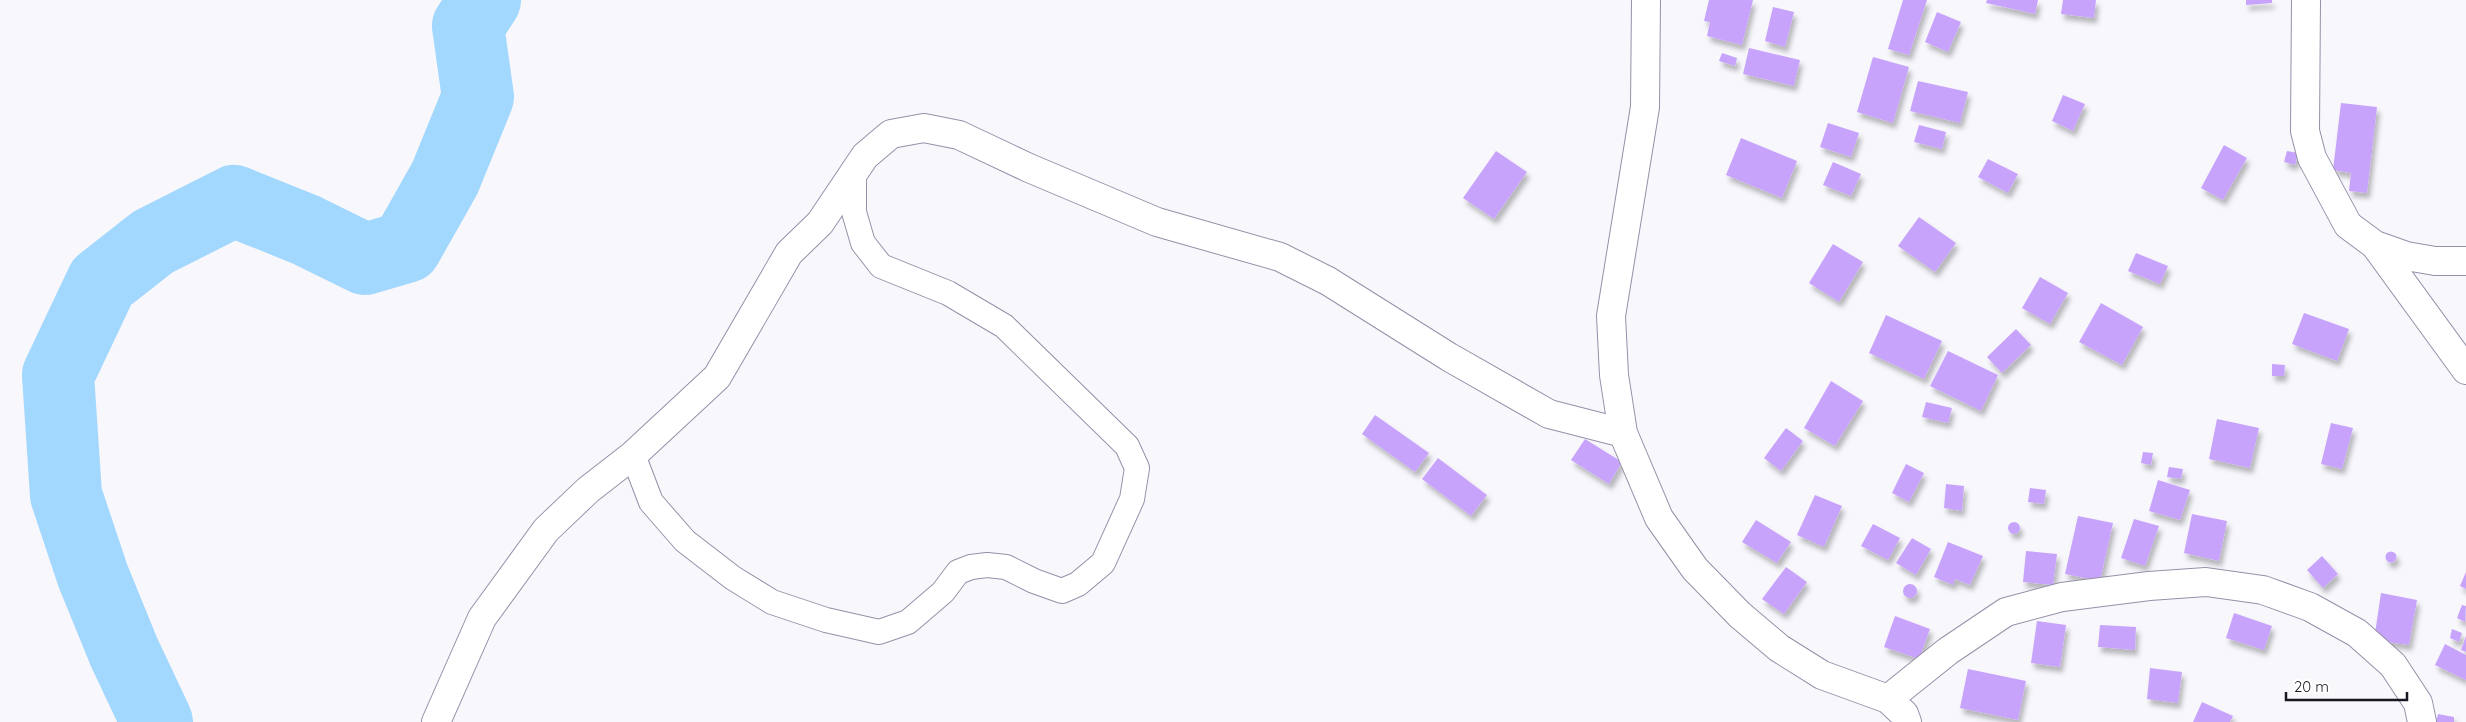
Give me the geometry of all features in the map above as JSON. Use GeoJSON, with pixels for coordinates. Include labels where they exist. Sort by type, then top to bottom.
{"type":"FeatureCollection","features":[{"type":"Feature","properties":{"kind":"street"},"geometry":{"type":"LineString","coordinates":[[1646,0],[1645,107],[1611,316],[1614,375],[1623,434],[1659,518],[1695,569],[1740,615],[1779,648],[1822,675],[1888,699],[1904,714],[1906,722]]}},
{"type":"Feature","properties":{"kind":"street"},"geometry":{"type":"LineString","coordinates":[[2306,0],[2305,131],[2312,158],[2348,225],[2374,245],[2466,370]]}},
{"type":"Feature","properties":{"kind":"street"},"geometry":{"type":"LineString","coordinates":[[436,722],[482,618],[516,570],[553,524],[588,490],[633,455],[716,377],[789,253],[820,222],[865,156],[891,134],[924,128],[959,135],[1029,168],[1157,222],[1280,257],[1328,281],[1449,357],[1548,414],[1623,434]]}},
{"type":"Feature","properties":{"kind":"street"},"geometry":{"type":"LineString","coordinates":[[2374,245],[2406,256],[2435,261],[2466,261]]}},
{"type":"Feature","properties":{"kind":"street"},"geometry":{"type":"LineString","coordinates":[[1888,699],[1948,651],[2006,612],[2062,597],[2149,586],[2206,582],[2263,590],[2310,607],[2357,633],[2393,664],[2418,704],[2422,722]]}},
{"type":"Feature","properties":{"kind":"lane"},"geometry":{"type":"LineString","coordinates":[[633,455],[651,502],[686,541],[733,578],[772,602],[826,620],[879,632],[908,622],[943,592],[958,572],[971,567],[988,565],[1006,567],[1034,581],[1062,591],[1078,584],[1103,563],[1132,499],[1137,468],[1128,446],[1004,326],[948,293],[881,266],[863,243],[854,212],[854,173]]}},
{"type":"Feature","properties":{"kind":"building"},"geometry":{"type":"Polygon","coordinates":[[[1709,0],[1753,0],[1742,45],[1707,36],[1710,22],[1704,21],[1709,0]]]}},
{"type":"Feature","properties":{"kind":"building"},"geometry":{"type":"Polygon","coordinates":[[[1903,0],[1927,0],[1909,55],[1888,49],[1903,0]]]}},
{"type":"Feature","properties":{"kind":"building"},"geometry":{"type":"Polygon","coordinates":[[[1987,0],[2038,0],[2035,14],[1986,3],[1987,0]]]}},
{"type":"Feature","properties":{"kind":"building"},"geometry":{"type":"Polygon","coordinates":[[[2063,0],[2096,0],[2094,18],[2061,14],[2063,0]]]}},
{"type":"Feature","properties":{"kind":"building"},"geometry":{"type":"Polygon","coordinates":[[[2246,0],[2272,0],[2272,3],[2246,5],[2246,0]]]}},
{"type":"Feature","properties":{"kind":"building"},"geometry":{"type":"Polygon","coordinates":[[[1773,7],[1794,12],[1785,47],[1765,41],[1773,7]]]}},
{"type":"Feature","properties":{"kind":"building"},"geometry":{"type":"Polygon","coordinates":[[[1937,12],[1961,22],[1948,52],[1925,42],[1937,12]]]}},
{"type":"Feature","properties":{"kind":"building"},"geometry":{"type":"Polygon","coordinates":[[[1749,48],[1800,60],[1794,86],[1743,74],[1749,48]]]}},
{"type":"Feature","properties":{"kind":"building"},"geometry":{"type":"Polygon","coordinates":[[[1722,53],[1737,58],[1735,66],[1719,61],[1722,53]]]}},
{"type":"Feature","properties":{"kind":"building"},"geometry":{"type":"Polygon","coordinates":[[[1873,57],[1909,67],[1893,123],[1857,112],[1873,57]]]}},
{"type":"Feature","properties":{"kind":"building"},"geometry":{"type":"Polygon","coordinates":[[[1918,81],[1968,92],[1960,123],[1910,111],[1918,81]]]}},
{"type":"Feature","properties":{"kind":"building"},"geometry":{"type":"Polygon","coordinates":[[[2063,95],[2085,104],[2073,131],[2052,121],[2063,95]]]}},
{"type":"Feature","properties":{"kind":"building"},"geometry":{"type":"Polygon","coordinates":[[[2341,103],[2377,107],[2367,193],[2349,191],[2351,173],[2333,170],[2341,103]]]}},
{"type":"Feature","properties":{"kind":"building"},"geometry":{"type":"Polygon","coordinates":[[[1828,123],[1859,133],[1851,157],[1820,147],[1828,123]]]}},
{"type":"Feature","properties":{"kind":"building"},"geometry":{"type":"Polygon","coordinates":[[[1919,125],[1946,132],[1942,149],[1914,142],[1919,125]]]}},
{"type":"Feature","properties":{"kind":"building"},"geometry":{"type":"Polygon","coordinates":[[[1741,138],[1797,161],[1782,198],[1726,175],[1741,138]]]}},
{"type":"Feature","properties":{"kind":"building"},"geometry":{"type":"Polygon","coordinates":[[[2224,145],[2247,158],[2223,200],[2201,188],[2224,145]]]}},
{"type":"Feature","properties":{"kind":"building"},"geometry":{"type":"Polygon","coordinates":[[[1496,151],[1527,172],[1494,219],[1463,198],[1496,151]]]}},
{"type":"Feature","properties":{"kind":"building"},"geometry":{"type":"Polygon","coordinates":[[[2287,151],[2298,153],[2295,165],[2284,162],[2287,151]]]}},
{"type":"Feature","properties":{"kind":"building"},"geometry":{"type":"Polygon","coordinates":[[[1988,159],[2018,174],[2008,193],[1978,177],[1988,159]]]}},
{"type":"Feature","properties":{"kind":"building"},"geometry":{"type":"Polygon","coordinates":[[[1833,162],[1861,174],[1851,196],[1823,185],[1833,162]]]}},
{"type":"Feature","properties":{"kind":"building"},"geometry":{"type":"Polygon","coordinates":[[[1919,217],[1956,243],[1935,272],[1898,246],[1919,217]]]}},
{"type":"Feature","properties":{"kind":"building"},"geometry":{"type":"Polygon","coordinates":[[[1833,244],[1863,262],[1839,302],[1809,283],[1833,244]]]}},
{"type":"Feature","properties":{"kind":"building"},"geometry":{"type":"Polygon","coordinates":[[[2136,253],[2168,266],[2160,284],[2128,271],[2136,253]]]}},
{"type":"Feature","properties":{"kind":"building"},"geometry":{"type":"Polygon","coordinates":[[[2040,277],[2068,293],[2050,324],[2022,308],[2040,277]]]}},
{"type":"Feature","properties":{"kind":"building"},"geometry":{"type":"Polygon","coordinates":[[[2101,303],[2143,327],[2122,365],[2079,342],[2101,303]]]}},
{"type":"Feature","properties":{"kind":"building"},"geometry":{"type":"Polygon","coordinates":[[[2304,313],[2349,329],[2337,361],[2292,344],[2304,313]]]}},
{"type":"Feature","properties":{"kind":"building"},"geometry":{"type":"Polygon","coordinates":[[[1886,315],[1942,341],[1924,379],[1869,353],[1886,315]]]}},
{"type":"Feature","properties":{"kind":"building"},"geometry":{"type":"Polygon","coordinates":[[[2016,329],[2031,345],[2002,373],[1987,357],[2016,329]]]}},
{"type":"Feature","properties":{"kind":"building"},"geometry":{"type":"Polygon","coordinates":[[[1948,351],[1998,375],[1981,411],[1930,386],[1948,351]]]}},
{"type":"Feature","properties":{"kind":"building"},"geometry":{"type":"Polygon","coordinates":[[[2272,364],[2285,365],[2284,376],[2272,376],[2272,364]]]}},
{"type":"Feature","properties":{"kind":"building"},"geometry":{"type":"Polygon","coordinates":[[[1831,381],[1863,401],[1835,446],[1804,428],[1831,381]]]}},
{"type":"Feature","properties":{"kind":"building"},"geometry":{"type":"Polygon","coordinates":[[[1926,402],[1952,408],[1948,423],[1922,417],[1926,402]]]}},
{"type":"Feature","properties":{"kind":"building"},"geometry":{"type":"Polygon","coordinates":[[[1375,415],[1429,453],[1415,472],[1362,434],[1375,415]]]}},
{"type":"Feature","properties":{"kind":"building"},"geometry":{"type":"Polygon","coordinates":[[[2217,419],[2259,428],[2250,468],[2209,459],[2217,419]]]}},
{"type":"Feature","properties":{"kind":"building"},"geometry":{"type":"Polygon","coordinates":[[[2331,423],[2353,428],[2342,469],[2321,464],[2331,423]]]}},
{"type":"Feature","properties":{"kind":"building"},"geometry":{"type":"Polygon","coordinates":[[[1786,428],[1803,441],[1781,471],[1764,458],[1786,428]]]}},
{"type":"Feature","properties":{"kind":"building"},"geometry":{"type":"Polygon","coordinates":[[[1585,439],[1622,462],[1609,484],[1571,460],[1585,439]]]}},
{"type":"Feature","properties":{"kind":"building"},"geometry":{"type":"Polygon","coordinates":[[[2143,452],[2153,453],[2151,465],[2141,463],[2143,452]]]}},
{"type":"Feature","properties":{"kind":"building"},"geometry":{"type":"Polygon","coordinates":[[[1438,458],[1487,495],[1471,516],[1422,479],[1438,458]]]}},
{"type":"Feature","properties":{"kind":"building"},"geometry":{"type":"Polygon","coordinates":[[[1906,464],[1924,473],[1909,502],[1892,493],[1906,464]]]}},
{"type":"Feature","properties":{"kind":"building"},"geometry":{"type":"Polygon","coordinates":[[[2169,467],[2183,469],[2181,479],[2167,477],[2169,467]]]}},
{"type":"Feature","properties":{"kind":"building"},"geometry":{"type":"Polygon","coordinates":[[[2158,480],[2190,490],[2180,520],[2149,511],[2158,480]]]}},
{"type":"Feature","properties":{"kind":"building"},"geometry":{"type":"Polygon","coordinates":[[[1946,484],[1964,486],[1962,511],[1944,508],[1946,484]]]}},
{"type":"Feature","properties":{"kind":"building"},"geometry":{"type":"Polygon","coordinates":[[[2030,488],[2046,490],[2044,504],[2028,502],[2030,488]]]}},
{"type":"Feature","properties":{"kind":"building"},"geometry":{"type":"Polygon","coordinates":[[[1815,495],[1842,506],[1824,547],[1797,535],[1815,495]]]}},
{"type":"Feature","properties":{"kind":"building"},"geometry":{"type":"Polygon","coordinates":[[[2192,514],[2227,521],[2219,561],[2184,553],[2192,514]]]}},
{"type":"Feature","properties":{"kind":"building"},"geometry":{"type":"Polygon","coordinates":[[[2078,516],[2113,523],[2100,581],[2065,574],[2078,516]]]}},
{"type":"Feature","properties":{"kind":"building"},"geometry":{"type":"Polygon","coordinates":[[[2134,519],[2159,526],[2145,566],[2121,558],[2134,519]]]}},
{"type":"Feature","properties":{"kind":"building"},"geometry":{"type":"Polygon","coordinates":[[[1756,520],[1791,542],[1777,563],[1742,542],[1756,520]]]}},
{"type":"Feature","properties":{"kind":"building"},"geometry":{"type":"Polygon","coordinates":[[[2012,522],[2016,522],[2020,528],[2016,534],[2012,534],[2008,530],[2008,526],[2012,522]]]}},
{"type":"Feature","properties":{"kind":"building"},"geometry":{"type":"Polygon","coordinates":[[[1873,524],[1900,538],[1888,560],[1861,546],[1873,524]]]}},
{"type":"Feature","properties":{"kind":"building"},"geometry":{"type":"Polygon","coordinates":[[[1912,538],[1931,549],[1916,575],[1896,563],[1912,538]]]}},
{"type":"Feature","properties":{"kind":"building"},"geometry":{"type":"Polygon","coordinates":[[[1948,542],[1983,556],[1970,585],[1955,579],[1953,585],[1934,577],[1948,542]]]}},
{"type":"Feature","properties":{"kind":"building"},"geometry":{"type":"Polygon","coordinates":[[[2026,551],[2057,554],[2053,585],[2023,582],[2026,551]]]}},
{"type":"Feature","properties":{"kind":"building"},"geometry":{"type":"Polygon","coordinates":[[[2391,551],[2397,557],[2391,563],[2385,557],[2391,551]]]}},
{"type":"Feature","properties":{"kind":"building"},"geometry":{"type":"Polygon","coordinates":[[[2322,556],[2338,574],[2323,588],[2307,570],[2322,556]]]}},
{"type":"Feature","properties":{"kind":"building"},"geometry":{"type":"Polygon","coordinates":[[[1786,567],[1807,582],[1784,614],[1762,599],[1786,567]]]}},
{"type":"Feature","properties":{"kind":"building"},"geometry":{"type":"Polygon","coordinates":[[[2466,572],[2466,589],[2460,586],[2466,572]]]}},
{"type":"Feature","properties":{"kind":"building"},"geometry":{"type":"Polygon","coordinates":[[[1910,584],[1915,586],[1917,591],[1915,596],[1910,598],[1905,596],[1903,591],[1905,586],[1910,584]]]}},
{"type":"Feature","properties":{"kind":"building"},"geometry":{"type":"Polygon","coordinates":[[[2381,593],[2417,600],[2409,645],[2374,640],[2381,593]]]}},
{"type":"Feature","properties":{"kind":"building"},"geometry":{"type":"Polygon","coordinates":[[[2462,605],[2466,606],[2465,622],[2457,618],[2462,605]]]}},
{"type":"Feature","properties":{"kind":"building"},"geometry":{"type":"Polygon","coordinates":[[[2234,613],[2272,626],[2264,650],[2226,638],[2234,613]]]}},
{"type":"Feature","properties":{"kind":"building"},"geometry":{"type":"Polygon","coordinates":[[[1895,616],[1930,629],[1919,659],[1884,647],[1895,616]]]}},
{"type":"Feature","properties":{"kind":"building"},"geometry":{"type":"Polygon","coordinates":[[[2037,621],[2066,625],[2060,667],[2031,663],[2037,621]]]}},
{"type":"Feature","properties":{"kind":"building"},"geometry":{"type":"Polygon","coordinates":[[[2100,625],[2136,627],[2135,650],[2098,647],[2100,625]]]}},
{"type":"Feature","properties":{"kind":"building"},"geometry":{"type":"Polygon","coordinates":[[[2452,629],[2462,633],[2459,642],[2450,638],[2452,629]]]}},
{"type":"Feature","properties":{"kind":"building"},"geometry":{"type":"Polygon","coordinates":[[[2466,636],[2466,652],[2461,650],[2466,636]]]}},
{"type":"Feature","properties":{"kind":"building"},"geometry":{"type":"Polygon","coordinates":[[[2445,644],[2466,655],[2466,680],[2435,665],[2445,644]]]}},
{"type":"Feature","properties":{"kind":"building"},"geometry":{"type":"Polygon","coordinates":[[[2150,668],[2182,672],[2178,703],[2147,699],[2150,668]]]}},
{"type":"Feature","properties":{"kind":"building"},"geometry":{"type":"Polygon","coordinates":[[[1968,669],[2026,681],[2018,720],[1960,708],[1968,669]]]}},
{"type":"Feature","properties":{"kind":"building"},"geometry":{"type":"Polygon","coordinates":[[[2202,702],[2233,716],[2230,722],[2193,722],[2202,702]]]}},
{"type":"Feature","properties":{"kind":"building"},"geometry":{"type":"Polygon","coordinates":[[[2438,714],[2454,717],[2454,722],[2436,722],[2438,714]]]}},
{"type":"Feature","properties":{"kind":"waterway"},"geometry":{"type":"LineString","coordinates":[[157,722],[124,652],[93,576],[66,495],[58,375],[102,282],[153,242],[234,201],[306,230],[365,259],[406,247],[445,178],[478,97],[468,26],[485,0]]}}]}
